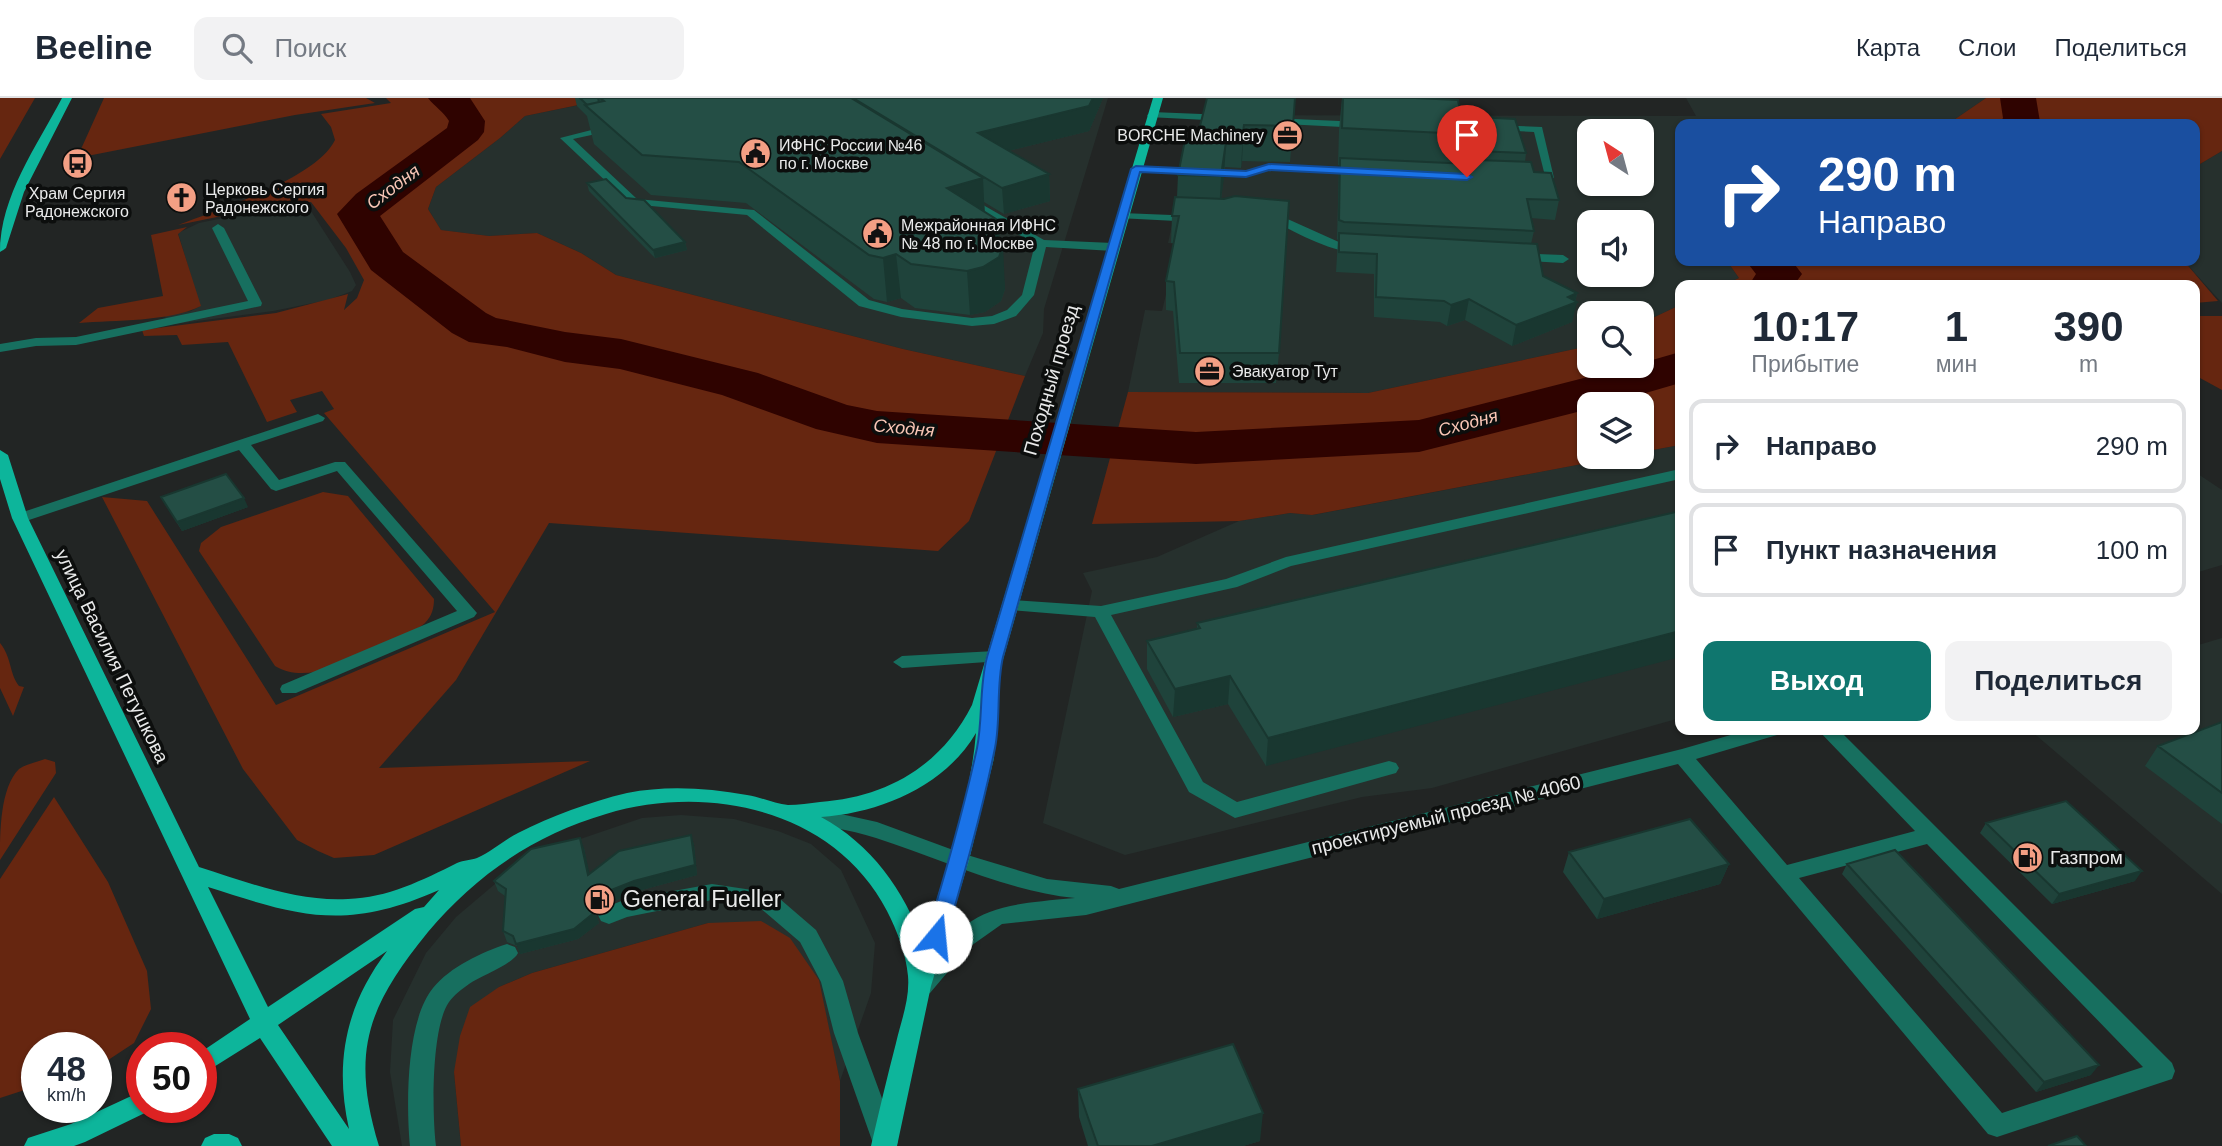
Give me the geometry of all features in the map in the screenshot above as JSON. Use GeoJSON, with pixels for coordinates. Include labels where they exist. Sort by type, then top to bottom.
{"type":"FeatureCollection","features":[{"type":"Feature","properties":{"kind":"main road"},"geometry":{"type":"LineString","coordinates":[[0,247],[19,192],[67,98]]}},
{"type":"Feature","properties":{"kind":"main road","name":"Походный проезд"},"geometry":{"type":"LineString","coordinates":[[792,811],[841,809],[876,802],[907,786],[935,767],[960,744],[981,705],[1158,98]]}},
{"type":"Feature","properties":{"kind":"main road","name":"улица Василия Петушкова"},"geometry":{"type":"LineString","coordinates":[[0,455],[20,518],[263,1022],[346,1146]]}},
{"type":"Feature","properties":{"kind":"main road","name":"Походный проезд"},"geometry":{"type":"LineString","coordinates":[[884,1144],[920,988],[959,860],[987,745],[993,666]]}},
{"type":"Feature","properties":{"kind":"main road"},"geometry":{"type":"LineString","coordinates":[[192,873],[280,901],[327,907],[370,906],[442,880],[552,827],[602,808],[648,797],[701,794],[792,811],[858,851],[880,879],[905,923],[916,957],[920,988]]}},
{"type":"Feature","properties":{"kind":"main road"},"geometry":{"type":"LineString","coordinates":[[366,1146],[357,1119],[354,1072],[359,1027],[373,989],[389,964],[440,903],[474,871],[509,848]]}},
{"type":"Feature","properties":{"kind":"main road"},"geometry":{"type":"LineString","coordinates":[[217,1054],[440,903]]}},
{"type":"Feature","properties":{"kind":"main road"},"geometry":{"type":"LineString","coordinates":[[37,1146],[104,1122],[126,1110]]}},
{"type":"Feature","properties":{"kind":"street"},"geometry":{"type":"LineString","coordinates":[[1152,115],[1238,119]]}},
{"type":"Feature","properties":{"kind":"street"},"geometry":{"type":"LineString","coordinates":[[1252,120],[1377,126]]}},
{"type":"Feature","properties":{"kind":"street"},"geometry":{"type":"LineString","coordinates":[[629,124],[565,138],[634,202],[750,212],[864,303],[887,310],[956,322],[992,320],[1014,312],[1026,299],[1041,243]]}},
{"type":"Feature","properties":{"kind":"street"},"geometry":{"type":"LineString","coordinates":[[1433,128],[1461,130],[1473,126]]}},
{"type":"Feature","properties":{"kind":"street"},"geometry":{"type":"LineString","coordinates":[[1486,127],[1538,129],[1550,176],[1522,174]]}},
{"type":"Feature","properties":{"kind":"street"},"geometry":{"type":"LineString","coordinates":[[1454,177],[1467,177],[1461,130]]}},
{"type":"Feature","properties":{"kind":"street"},"geometry":{"type":"LineString","coordinates":[[1136,169],[1246,174],[1269,167],[1375,173]]}},
{"type":"Feature","properties":{"kind":"street"},"geometry":{"type":"LineString","coordinates":[[1466,172],[1480,172]]}},
{"type":"Feature","properties":{"kind":"street"},"geometry":{"type":"LineString","coordinates":[[961,196],[1041,243],[1113,247]]}},
{"type":"Feature","properties":{"kind":"street"},"geometry":{"type":"LineString","coordinates":[[1259,213],[1272,214],[1339,247],[1379,249]]}},
{"type":"Feature","properties":{"kind":"street"},"geometry":{"type":"LineString","coordinates":[[1122,216],[1211,220]]}},
{"type":"Feature","properties":{"kind":"street"},"geometry":{"type":"LineString","coordinates":[[0,348],[36,342],[76,341],[256,303],[218,228]]}},
{"type":"Feature","properties":{"kind":"street"},"geometry":{"type":"LineString","coordinates":[[1497,256],[1563,259]]}},
{"type":"Feature","properties":{"kind":"street"},"geometry":{"type":"LineString","coordinates":[[20,518],[318,418]]}},
{"type":"Feature","properties":{"kind":"street"},"geometry":{"type":"LineString","coordinates":[[242,444],[276,486],[340,465],[468,613],[289,689]]}},
{"type":"Feature","properties":{"kind":"street"},"geometry":{"type":"LineString","coordinates":[[1011,605],[1101,612],[1231,583],[1286,562],[1675,475]]}},
{"type":"Feature","properties":{"kind":"street"},"geometry":{"type":"LineString","coordinates":[[1101,612],[1196,786],[1235,810],[1389,768]]}},
{"type":"Feature","properties":{"kind":"street"},"geometry":{"type":"LineString","coordinates":[[902,662],[993,666]]}},
{"type":"Feature","properties":{"kind":"street","name":"проектируемый проезд № 4060"},"geometry":{"type":"LineString","coordinates":[[920,988],[957,944],[983,924],[1008,914],[1086,906],[1121,895],[1682,756],[1753,735]]}},
{"type":"Feature","properties":{"kind":"street"},"geometry":{"type":"LineString","coordinates":[[1682,756],[1997,1126],[2163,1071],[1833,735]]}},
{"type":"Feature","properties":{"kind":"street","name":"проектируемый проезд № 4060"},"geometry":{"type":"LineString","coordinates":[[792,811],[877,830],[959,860],[1047,887],[1121,895]]}},
{"type":"Feature","properties":{"kind":"street"},"geometry":{"type":"LineString","coordinates":[[1783,874],[1931,835]]}},
{"type":"Feature","properties":{"kind":"street"},"geometry":{"type":"LineString","coordinates":[[609,915],[624,909],[712,892],[765,899],[808,936],[832,981],[846,1033],[884,1144]]}},
{"type":"Feature","properties":{"kind":"street"},"geometry":{"type":"LineString","coordinates":[[423,1146],[425,1045],[440,996],[488,959],[507,953]]}},
{"type":"Feature","properties":{"kind":"shaded area"},"geometry":{"type":"Polygon","coordinates":[[[0,98],[35,98],[0,159],[0,98]]]}},
{"type":"Feature","properties":{"kind":"shaded area"},"geometry":{"type":"Polygon","coordinates":[[[104,98],[366,98],[375,103],[295,115],[77,158],[104,98]]]}},
{"type":"Feature","properties":{"kind":"shaded area"},"geometry":{"type":"Polygon","coordinates":[[[386,98],[590,98],[593,102],[525,116],[436,187],[428,209],[441,230],[489,236],[537,233],[581,253],[616,275],[903,349],[1025,376],[969,521],[938,551],[549,523],[456,680],[379,768],[590,761],[374,855],[334,858],[297,840],[243,769],[102,497],[147,501],[276,705],[495,612],[324,413],[334,409],[322,391],[290,400],[297,412],[267,422],[228,342],[182,345],[177,335],[144,336],[142,330],[276,313],[348,294],[344,310],[357,298],[364,280],[346,248],[311,202],[286,203],[178,225],[265,191],[308,167],[324,154],[335,140],[331,127],[321,114],[391,103],[386,98]]]}},
{"type":"Feature","properties":{"kind":"shaded area"},"geometry":{"type":"Polygon","coordinates":[[[614,98],[1108,98],[1044,309],[1043,333],[1025,376],[903,349],[616,275],[581,253],[537,233],[489,236],[441,230],[428,209],[436,187],[525,116],[614,98]]]}},
{"type":"Feature","properties":{"kind":"shaded area"},"geometry":{"type":"Polygon","coordinates":[[[1686,98],[1986,98],[1955,119],[1675,119],[1675,266],[1731,266],[1739,278],[1675,280],[1675,307],[1654,317],[1654,301],[1577,301],[1577,349],[1368,393],[1128,392],[1145,310],[1162,311],[1178,244],[1168,243],[1183,175],[1207,115],[1696,116],[1686,98]]]}},
{"type":"Feature","properties":{"kind":"shaded area"},"geometry":{"type":"Polygon","coordinates":[[[1986,98],[2222,98],[2222,151],[2200,164],[2200,119],[1955,119],[1986,98]]]}},
{"type":"Feature","properties":{"kind":"shaded area"},"geometry":{"type":"Polygon","coordinates":[[[2222,151],[2222,303],[2189,266],[2200,266],[2200,164],[2222,151]]]}},
{"type":"Feature","properties":{"kind":"shaded area"},"geometry":{"type":"Polygon","coordinates":[[[301,205],[309,208],[350,272],[356,285],[352,291],[328,300],[273,311],[167,325],[165,315],[191,311],[200,306],[178,233],[199,223],[281,206],[301,205]]]}},
{"type":"Feature","properties":{"kind":"shaded area"},"geometry":{"type":"Polygon","coordinates":[[[187,227],[178,234],[201,306],[158,318],[79,323],[98,308],[163,296],[151,235],[187,227]]]}},
{"type":"Feature","properties":{"kind":"shaded area"},"geometry":{"type":"Polygon","coordinates":[[[1731,266],[2188,266],[2218,301],[2200,303],[2200,280],[1735,280],[1739,278],[1731,266]]]}},
{"type":"Feature","properties":{"kind":"shaded area"},"geometry":{"type":"Polygon","coordinates":[[[1675,307],[1675,446],[1654,450],[1654,392],[1577,392],[1577,465],[1312,515],[1290,513],[1239,521],[1092,524],[1128,392],[1368,393],[1577,349],[1577,378],[1654,378],[1654,317],[1675,307]]]}},
{"type":"Feature","properties":{"kind":"shaded area"},"geometry":{"type":"Polygon","coordinates":[[[2200,316],[2222,316],[2222,390],[2200,378],[2200,316]]]}},
{"type":"Feature","properties":{"kind":"shaded area"},"geometry":{"type":"Polygon","coordinates":[[[1675,446],[1675,719],[1432,788],[1362,797],[1125,855],[1043,823],[1092,591],[1083,573],[1157,557],[1239,521],[1290,513],[1313,515],[1577,465],[1577,469],[1654,469],[1654,450],[1675,446]]]}},
{"type":"Feature","properties":{"kind":"shaded area"},"geometry":{"type":"Polygon","coordinates":[[[2200,475],[2222,490],[2222,565],[2200,572],[2200,475]]]}},
{"type":"Feature","properties":{"kind":"shaded area"},"geometry":{"type":"Polygon","coordinates":[[[323,492],[348,496],[434,599],[433,609],[425,623],[372,651],[316,672],[290,672],[275,666],[199,551],[201,543],[221,527],[323,492]]]}},
{"type":"Feature","properties":{"kind":"shaded area"},"geometry":{"type":"Polygon","coordinates":[[[2222,638],[2222,894],[2036,735],[2200,735],[2200,645],[2222,638]]]}},
{"type":"Feature","properties":{"kind":"shaded area"},"geometry":{"type":"Polygon","coordinates":[[[0,643],[7,654],[16,681],[19,686],[24,687],[13,716],[0,688],[0,643]]]}},
{"type":"Feature","properties":{"kind":"shaded area"},"geometry":{"type":"Polygon","coordinates":[[[45,759],[55,762],[56,773],[0,860],[2,811],[8,787],[19,769],[45,759]]]}},
{"type":"Feature","properties":{"kind":"shaded area"},"geometry":{"type":"Polygon","coordinates":[[[54,797],[108,882],[147,971],[151,1009],[140,1032],[126,1032],[126,1048],[112,1057],[112,1032],[21,1032],[21,1091],[0,1098],[0,879],[54,797]]]}},
{"type":"Feature","properties":{"kind":"shaded area"},"geometry":{"type":"Polygon","coordinates":[[[681,815],[734,819],[778,831],[811,844],[841,870],[875,943],[871,993],[840,1081],[818,980],[708,923],[532,973],[499,987],[454,1072],[461,1146],[402,1146],[390,1072],[393,1020],[426,953],[456,917],[508,873],[548,850],[642,818],[681,815]]]}},
{"type":"Feature","properties":{"kind":"shaded area"},"geometry":{"type":"Polygon","coordinates":[[[761,921],[790,938],[819,980],[840,1081],[840,1146],[461,1146],[454,1072],[460,1036],[470,1007],[499,987],[532,973],[708,923],[761,921]]]}},
{"type":"Feature","properties":{"kind":"building"},"geometry":{"type":"Polygon","coordinates":[[[580,98],[598,98],[599,102],[587,105],[580,98]]]}},
{"type":"Feature","properties":{"kind":"building"},"geometry":{"type":"Polygon","coordinates":[[[600,98],[851,98],[983,178],[947,188],[999,221],[986,225],[1003,246],[999,257],[983,267],[967,271],[911,264],[896,254],[883,258],[869,255],[739,162],[642,155],[585,105],[604,101],[600,98]]]}},
{"type":"Feature","properties":{"kind":"building"},"geometry":{"type":"Polygon","coordinates":[[[853,98],[1093,98],[1089,106],[978,133],[1049,174],[1002,188],[853,98]]]}},
{"type":"Feature","properties":{"kind":"building"},"geometry":{"type":"Polygon","coordinates":[[[1207,98],[1295,98],[1293,126],[1244,125],[1243,132],[1199,130],[1207,98]]]}},
{"type":"Feature","properties":{"kind":"building"},"geometry":{"type":"Polygon","coordinates":[[[1343,98],[1458,100],[1464,134],[1342,128],[1343,98]]]}},
{"type":"Feature","properties":{"kind":"building"},"geometry":{"type":"Polygon","coordinates":[[[1470,119],[1515,119],[1526,153],[1476,151],[1470,119]]]}},
{"type":"Feature","properties":{"kind":"building"},"geometry":{"type":"Polygon","coordinates":[[[1185,140],[1226,142],[1221,176],[1178,175],[1185,140]]]}},
{"type":"Feature","properties":{"kind":"building"},"geometry":{"type":"Polygon","coordinates":[[[1340,158],[1470,164],[1476,160],[1531,162],[1534,172],[1551,173],[1559,200],[1527,199],[1534,231],[1344,222],[1339,220],[1340,158]]]}},
{"type":"Feature","properties":{"kind":"building"},"geometry":{"type":"Polygon","coordinates":[[[606,179],[626,198],[644,200],[685,242],[653,250],[587,183],[606,179]]]}},
{"type":"Feature","properties":{"kind":"building"},"geometry":{"type":"Polygon","coordinates":[[[1235,196],[1289,201],[1279,353],[1180,353],[1174,282],[1166,281],[1179,216],[1172,216],[1175,197],[1224,199],[1235,196]]]}},
{"type":"Feature","properties":{"kind":"building"},"geometry":{"type":"Polygon","coordinates":[[[1339,233],[1537,244],[1543,276],[1577,293],[1568,297],[1577,302],[1516,325],[1469,299],[1451,305],[1444,301],[1376,297],[1377,254],[1339,252],[1339,233]]]}},
{"type":"Feature","properties":{"kind":"building"},"geometry":{"type":"Polygon","coordinates":[[[226,474],[244,498],[177,522],[161,497],[226,474]]]}},
{"type":"Feature","properties":{"kind":"building"},"geometry":{"type":"Polygon","coordinates":[[[1675,512],[1675,632],[1268,738],[1230,676],[1175,689],[1147,641],[1200,628],[1197,623],[1675,512]]]}},
{"type":"Feature","properties":{"kind":"building"},"geometry":{"type":"Polygon","coordinates":[[[2222,722],[2222,793],[2158,746],[2187,735],[2200,735],[2200,730],[2222,722]]]}},
{"type":"Feature","properties":{"kind":"building"},"geometry":{"type":"Polygon","coordinates":[[[2066,801],[2142,871],[2059,894],[1986,823],[2066,801]]]}},
{"type":"Feature","properties":{"kind":"building"},"geometry":{"type":"Polygon","coordinates":[[[1690,819],[1729,864],[1604,899],[1569,852],[1690,819]]]}},
{"type":"Feature","properties":{"kind":"building"},"geometry":{"type":"Polygon","coordinates":[[[691,835],[695,865],[634,881],[596,896],[592,904],[595,912],[574,929],[516,944],[513,936],[503,931],[506,889],[494,881],[531,849],[580,838],[588,875],[619,851],[691,835]]]}},
{"type":"Feature","properties":{"kind":"building"},"geometry":{"type":"Polygon","coordinates":[[[1895,850],[2099,1065],[2044,1082],[1847,864],[1895,850]]]}},
{"type":"Feature","properties":{"kind":"building"},"geometry":{"type":"Polygon","coordinates":[[[1233,1044],[1263,1113],[1152,1146],[1098,1146],[1078,1089],[1233,1044]]]}},
{"type":"Feature","properties":{"kind":"building"},"geometry":{"type":"Polygon","coordinates":[[[2077,1136],[2086,1146],[2048,1146],[2077,1136]]]}},
{"type":"Feature","properties":{"kind":"waterway","name":"Сходня"},"geometry":{"type":"LineString","coordinates":[[446,98],[455,102],[467,121],[465,132],[358,214],[387,261],[469,323],[486,332],[507,333],[565,347],[621,354],[740,384],[834,418],[877,427],[1196,448],[1419,436],[1600,391],[1675,368]]}},
{"type":"Feature","properties":{"kind":"waterway","name":"Сходня"},"geometry":{"type":"LineString","coordinates":[[2018,98],[2022,119]]}},
{"type":"Feature","properties":{"kind":"waterway","name":"Сходня"},"geometry":{"type":"LineString","coordinates":[[1773,266],[1780,274],[1775,280]]}},
{"type":"Feature","properties":{"kind":"place","name":"BORCHE Machinery"},"geometry":{"type":"Point","coordinates":[1287,135]}},
{"type":"Feature","properties":{"kind":"place","name":"ИФНС России №46 по г. Москве"},"geometry":{"type":"Point","coordinates":[756,154]}},
{"type":"Feature","properties":{"kind":"place","name":"Храм Сергия Радонежского"},"geometry":{"type":"Point","coordinates":[77,164]}},
{"type":"Feature","properties":{"kind":"place","name":"Церковь Сергия Радонежского"},"geometry":{"type":"Point","coordinates":[182,198]}},
{"type":"Feature","properties":{"kind":"place","name":"Межрайонная ИФНС № 48 по г. Москве"},"geometry":{"type":"Point","coordinates":[878,234]}},
{"type":"Feature","properties":{"kind":"place","name":"Эвакуатор Тут"},"geometry":{"type":"Point","coordinates":[1209,371]}},
{"type":"Feature","properties":{"kind":"place","name":"Газпром"},"geometry":{"type":"Point","coordinates":[2027,857]}},
{"type":"Feature","properties":{"kind":"place","name":"General Fueller"},"geometry":{"type":"Point","coordinates":[600,899]}},
{"type":"Feature","properties":{"kind":"route"},"geometry":{"type":"LineString","coordinates":[[936,937],[959,860],[987,745],[991,675],[995,657],[1136,169],[1246,174],[1269,167],[1467,177]]}}]}
